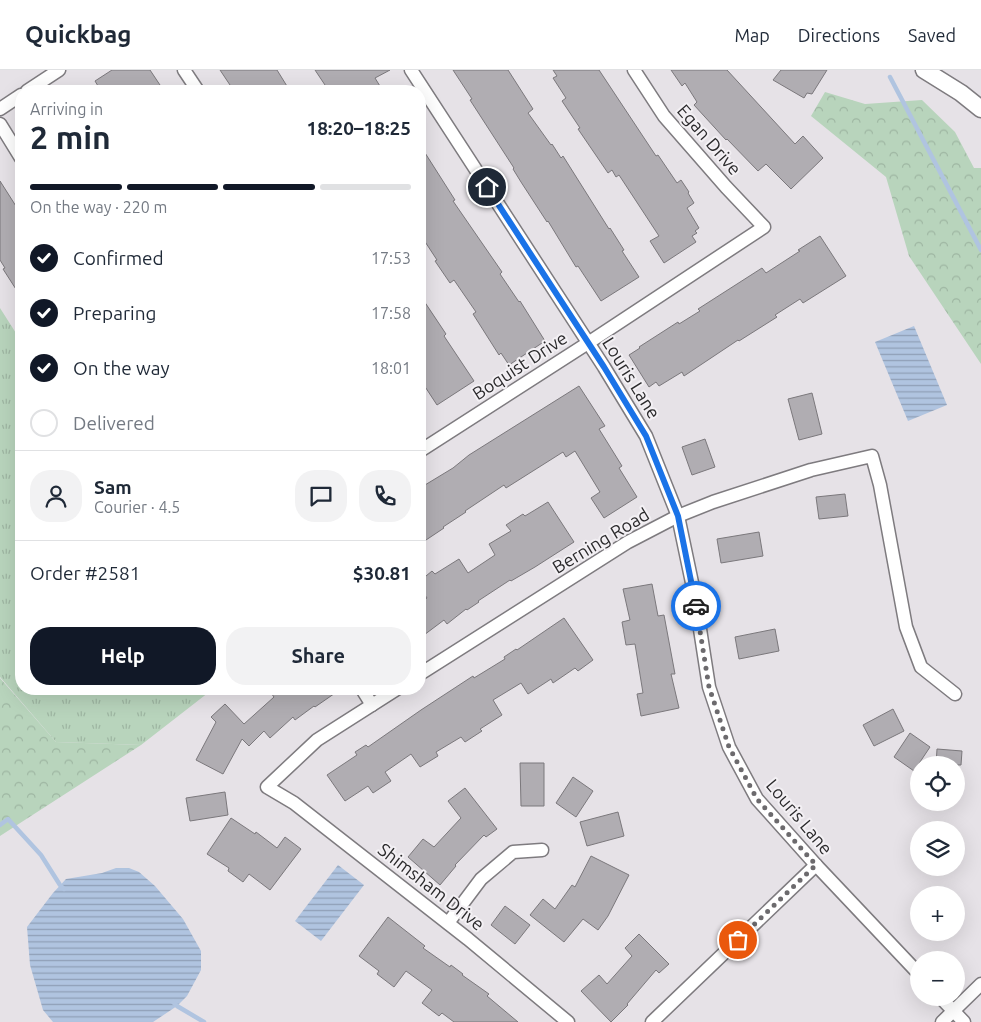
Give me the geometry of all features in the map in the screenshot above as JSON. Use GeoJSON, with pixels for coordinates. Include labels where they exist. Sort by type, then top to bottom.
{"type":"FeatureCollection","features":[{"type":"Feature","properties":{"kind":"street"},"geometry":{"type":"LineString","coordinates":[[36,85],[59,70]]}},
{"type":"Feature","properties":{"kind":"street"},"geometry":{"type":"LineString","coordinates":[[184,70],[194,85]]}},
{"type":"Feature","properties":{"kind":"street","name":"Louris Lane"},"geometry":{"type":"LineString","coordinates":[[411,70],[421,85]]}},
{"type":"Feature","properties":{"kind":"street","name":"Egan Drive"},"geometry":{"type":"LineString","coordinates":[[634,70],[664,116],[726,187],[764,226]]}},
{"type":"Feature","properties":{"kind":"street"},"geometry":{"type":"LineString","coordinates":[[924,70],[961,93],[981,109]]}},
{"type":"Feature","properties":{"kind":"street","name":"Louris Lane"},"geometry":{"type":"LineString","coordinates":[[426,93],[604,367],[646,436],[678,516],[695,598],[709,687],[729,747],[757,799],[910,964]]}},
{"type":"Feature","properties":{"kind":"street"},"geometry":{"type":"LineString","coordinates":[[0,109],[15,99]]}},
{"type":"Feature","properties":{"kind":"street"},"geometry":{"type":"LineString","coordinates":[[0,124],[15,148]]}},
{"type":"Feature","properties":{"kind":"street","name":"Boquist Drive"},"geometry":{"type":"LineString","coordinates":[[426,443],[588,343],[764,226]]}},
{"type":"Feature","properties":{"kind":"street","name":"Berning Road"},"geometry":{"type":"LineString","coordinates":[[426,670],[628,542],[678,516],[713,502],[811,470],[872,457],[880,485],[906,627],[921,667],[955,694]]}},
{"type":"Feature","properties":{"kind":"street"},"geometry":{"type":"LineString","coordinates":[[366,695],[372,705],[388,695]]}},
{"type":"Feature","properties":{"kind":"street","name":"Shimsham Drive"},"geometry":{"type":"LineString","coordinates":[[372,705],[317,740],[267,787],[294,803],[448,923],[568,1022]]}},
{"type":"Feature","properties":{"kind":"street"},"geometry":{"type":"LineString","coordinates":[[448,923],[482,879],[512,852],[542,850]]}},
{"type":"Feature","properties":{"kind":"street"},"geometry":{"type":"LineString","coordinates":[[652,1022],[816,865]]}},
{"type":"Feature","properties":{"kind":"street"},"geometry":{"type":"LineString","coordinates":[[942,1022],[981,984]]}},
{"type":"Feature","properties":{"kind":"street"},"geometry":{"type":"LineString","coordinates":[[948,1006],[964,1022]]}},
{"type":"Feature","properties":{"kind":"green space"},"geometry":{"type":"Polygon","coordinates":[[[825,92],[865,104],[922,100],[955,132],[974,168],[981,168],[981,364],[909,256],[886,177],[811,116],[825,92]]]}},
{"type":"Feature","properties":{"kind":"green space"},"geometry":{"type":"Polygon","coordinates":[[[0,308],[15,332],[15,694],[0,677],[0,308]]]}},
{"type":"Feature","properties":{"kind":"green space"},"geometry":{"type":"Polygon","coordinates":[[[0,678],[56,742],[141,745],[0,836],[0,678]]]}},
{"type":"Feature","properties":{"kind":"green space"},"geometry":{"type":"Polygon","coordinates":[[[16,695],[205,695],[141,745],[56,742],[16,695]]]}},
{"type":"Feature","properties":{"kind":"water"},"geometry":{"type":"Polygon","coordinates":[[[914,326],[947,405],[908,421],[875,342],[914,326]]]}},
{"type":"Feature","properties":{"kind":"water"},"geometry":{"type":"Polygon","coordinates":[[[338,865],[364,885],[321,941],[295,921],[338,865]]]}},
{"type":"Feature","properties":{"kind":"water"},"geometry":{"type":"Polygon","coordinates":[[[116,868],[129,868],[139,872],[155,886],[183,919],[201,951],[201,970],[187,996],[177,1006],[153,1022],[53,1022],[43,1010],[30,965],[27,927],[66,879],[102,873],[116,868]]]}},
{"type":"Feature","properties":{"kind":"building"},"geometry":{"type":"Polygon","coordinates":[[[112,70],[150,70],[160,85],[97,85],[95,81],[112,70]]]}},
{"type":"Feature","properties":{"kind":"building"},"geometry":{"type":"Polygon","coordinates":[[[220,70],[277,70],[286,85],[230,85],[220,70]]]}},
{"type":"Feature","properties":{"kind":"building"},"geometry":{"type":"Polygon","coordinates":[[[315,70],[390,70],[375,78],[379,85],[325,85],[315,70]]]}},
{"type":"Feature","properties":{"kind":"building"},"geometry":{"type":"Polygon","coordinates":[[[453,70],[508,70],[533,109],[528,113],[561,158],[563,156],[624,250],[622,251],[639,277],[601,301],[578,266],[576,267],[521,182],[453,70]]]}},
{"type":"Feature","properties":{"kind":"building"},"geometry":{"type":"Polygon","coordinates":[[[553,70],[599,70],[656,156],[658,155],[677,183],[681,180],[689,192],[694,203],[687,208],[699,228],[695,231],[697,233],[692,236],[696,242],[664,263],[650,241],[659,236],[619,175],[616,177],[612,170],[608,173],[578,129],[580,128],[562,101],[566,98],[553,78],[557,76],[553,70]]]}},
{"type":"Feature","properties":{"kind":"building"},"geometry":{"type":"Polygon","coordinates":[[[671,70],[727,70],[795,144],[803,136],[823,158],[791,189],[766,164],[758,171],[694,105],[697,102],[685,83],[682,86],[671,70]]]}},
{"type":"Feature","properties":{"kind":"building"},"geometry":{"type":"Polygon","coordinates":[[[781,70],[827,70],[812,94],[807,93],[804,98],[773,80],[781,70]]]}},
{"type":"Feature","properties":{"kind":"building"},"geometry":{"type":"Polygon","coordinates":[[[426,154],[455,200],[453,201],[502,272],[500,274],[520,301],[545,341],[509,365],[501,353],[499,355],[473,314],[476,312],[454,280],[450,283],[435,261],[437,260],[426,243],[426,154]]]}},
{"type":"Feature","properties":{"kind":"building"},"geometry":{"type":"Polygon","coordinates":[[[0,181],[15,205],[15,288],[3,269],[5,268],[0,260],[0,181]]]}},
{"type":"Feature","properties":{"kind":"building"},"geometry":{"type":"Polygon","coordinates":[[[820,236],[846,276],[803,303],[800,299],[775,315],[777,317],[684,376],[682,372],[659,386],[656,382],[649,387],[629,355],[678,322],[679,324],[700,311],[698,309],[762,268],[766,273],[820,236]]]}},
{"type":"Feature","properties":{"kind":"building"},"geometry":{"type":"Polygon","coordinates":[[[426,304],[446,334],[444,336],[474,381],[437,405],[426,388],[426,304]]]}},
{"type":"Feature","properties":{"kind":"building"},"geometry":{"type":"Polygon","coordinates":[[[579,386],[605,426],[599,429],[622,466],[619,468],[637,497],[604,518],[591,498],[600,492],[575,451],[566,457],[563,452],[506,488],[504,485],[426,540],[426,484],[453,468],[469,455],[579,386]]]}},
{"type":"Feature","properties":{"kind":"building"},"geometry":{"type":"Polygon","coordinates":[[[812,393],[822,434],[799,440],[788,399],[812,393]]]}},
{"type":"Feature","properties":{"kind":"building"},"geometry":{"type":"Polygon","coordinates":[[[705,439],[715,467],[692,475],[682,447],[705,439]]]}},
{"type":"Feature","properties":{"kind":"building"},"geometry":{"type":"Polygon","coordinates":[[[845,494],[848,516],[819,519],[816,497],[845,494]]]}},
{"type":"Feature","properties":{"kind":"building"},"geometry":{"type":"Polygon","coordinates":[[[548,502],[574,542],[535,567],[510,580],[447,624],[444,620],[426,634],[426,576],[432,571],[435,574],[459,559],[468,573],[495,555],[489,544],[511,531],[506,525],[523,514],[525,516],[548,502]]]}},
{"type":"Feature","properties":{"kind":"building"},"geometry":{"type":"Polygon","coordinates":[[[759,532],[763,556],[721,563],[717,539],[759,532]]]}},
{"type":"Feature","properties":{"kind":"building"},"geometry":{"type":"Polygon","coordinates":[[[652,584],[658,616],[664,615],[675,674],[671,674],[679,708],[641,716],[637,694],[643,693],[635,644],[626,645],[622,622],[630,620],[623,589],[652,584]]]}},
{"type":"Feature","properties":{"kind":"building"},"geometry":{"type":"Polygon","coordinates":[[[564,618],[593,660],[578,671],[575,668],[553,683],[551,679],[528,694],[521,683],[493,700],[502,715],[480,729],[482,731],[465,742],[461,737],[436,752],[438,756],[420,767],[411,754],[385,772],[391,781],[373,793],[368,786],[345,801],[327,775],[357,755],[355,752],[366,745],[368,747],[473,676],[474,678],[505,659],[504,657],[564,618]]]}},
{"type":"Feature","properties":{"kind":"building"},"geometry":{"type":"Polygon","coordinates":[[[775,629],[779,651],[739,659],[735,637],[775,629]]]}},
{"type":"Feature","properties":{"kind":"building"},"geometry":{"type":"Polygon","coordinates":[[[272,695],[332,695],[295,720],[293,717],[270,738],[264,731],[249,746],[242,739],[223,774],[196,760],[216,722],[211,717],[225,704],[244,724],[274,697],[272,695]]]}},
{"type":"Feature","properties":{"kind":"building"},"geometry":{"type":"Polygon","coordinates":[[[893,709],[904,731],[874,746],[863,725],[893,709]]]}},
{"type":"Feature","properties":{"kind":"building"},"geometry":{"type":"Polygon","coordinates":[[[910,733],[930,747],[924,756],[910,756],[910,768],[894,757],[910,733]]]}},
{"type":"Feature","properties":{"kind":"building"},"geometry":{"type":"Polygon","coordinates":[[[937,749],[962,751],[962,756],[937,756],[937,749]]]}},
{"type":"Feature","properties":{"kind":"building"},"geometry":{"type":"Polygon","coordinates":[[[520,763],[544,763],[544,806],[521,806],[520,763]]]}},
{"type":"Feature","properties":{"kind":"building"},"geometry":{"type":"Polygon","coordinates":[[[573,777],[593,791],[576,817],[556,803],[573,777]]]}},
{"type":"Feature","properties":{"kind":"building"},"geometry":{"type":"Polygon","coordinates":[[[465,788],[497,829],[486,837],[484,835],[455,865],[440,885],[408,857],[423,839],[434,847],[461,818],[448,801],[465,788]]]}},
{"type":"Feature","properties":{"kind":"building"},"geometry":{"type":"Polygon","coordinates":[[[225,792],[228,815],[190,821],[186,798],[225,792]]]}},
{"type":"Feature","properties":{"kind":"building"},"geometry":{"type":"Polygon","coordinates":[[[618,812],[624,836],[587,846],[580,822],[618,812]]]}},
{"type":"Feature","properties":{"kind":"building"},"geometry":{"type":"Polygon","coordinates":[[[231,818],[255,834],[256,832],[277,848],[285,837],[301,849],[270,890],[249,874],[243,882],[228,871],[229,868],[207,854],[231,818]]]}},
{"type":"Feature","properties":{"kind":"building"},"geometry":{"type":"Polygon","coordinates":[[[591,856],[629,875],[608,916],[598,930],[583,919],[564,942],[530,915],[543,899],[555,909],[572,885],[575,887],[591,856]]]}},
{"type":"Feature","properties":{"kind":"building"},"geometry":{"type":"Polygon","coordinates":[[[505,906],[530,925],[515,944],[491,925],[505,906]]]}},
{"type":"Feature","properties":{"kind":"building"},"geometry":{"type":"Polygon","coordinates":[[[388,917],[425,946],[423,948],[450,967],[451,965],[489,994],[487,996],[518,1022],[454,1022],[442,1013],[439,1016],[422,1003],[432,990],[406,971],[394,987],[377,974],[379,971],[359,956],[388,917]]]}},
{"type":"Feature","properties":{"kind":"building"},"geometry":{"type":"Polygon","coordinates":[[[639,934],[669,964],[659,973],[656,970],[628,1005],[611,1022],[581,991],[599,975],[607,984],[632,956],[625,948],[639,934]]]}},
{"type":"Feature","properties":{"kind":"waterway"},"geometry":{"type":"LineString","coordinates":[[890,77],[981,250]]}},
{"type":"Feature","properties":{"kind":"waterway"},"geometry":{"type":"LineString","coordinates":[[0,825],[8,819],[41,855],[64,889]]}},
{"type":"Feature","properties":{"kind":"waterway"},"geometry":{"type":"LineString","coordinates":[[173,1002],[204,1022]]}},
{"type":"Feature","properties":{"kind":"way so far"},"geometry":{"type":"LineString","coordinates":[[696,606],[709,687],[729,747],[757,799],[816,865],[738,940]]}},
{"type":"Feature","properties":{"kind":"route"},"geometry":{"type":"LineString","coordinates":[[487,187],[604,367],[646,436],[678,516],[696,606]]}}]}
